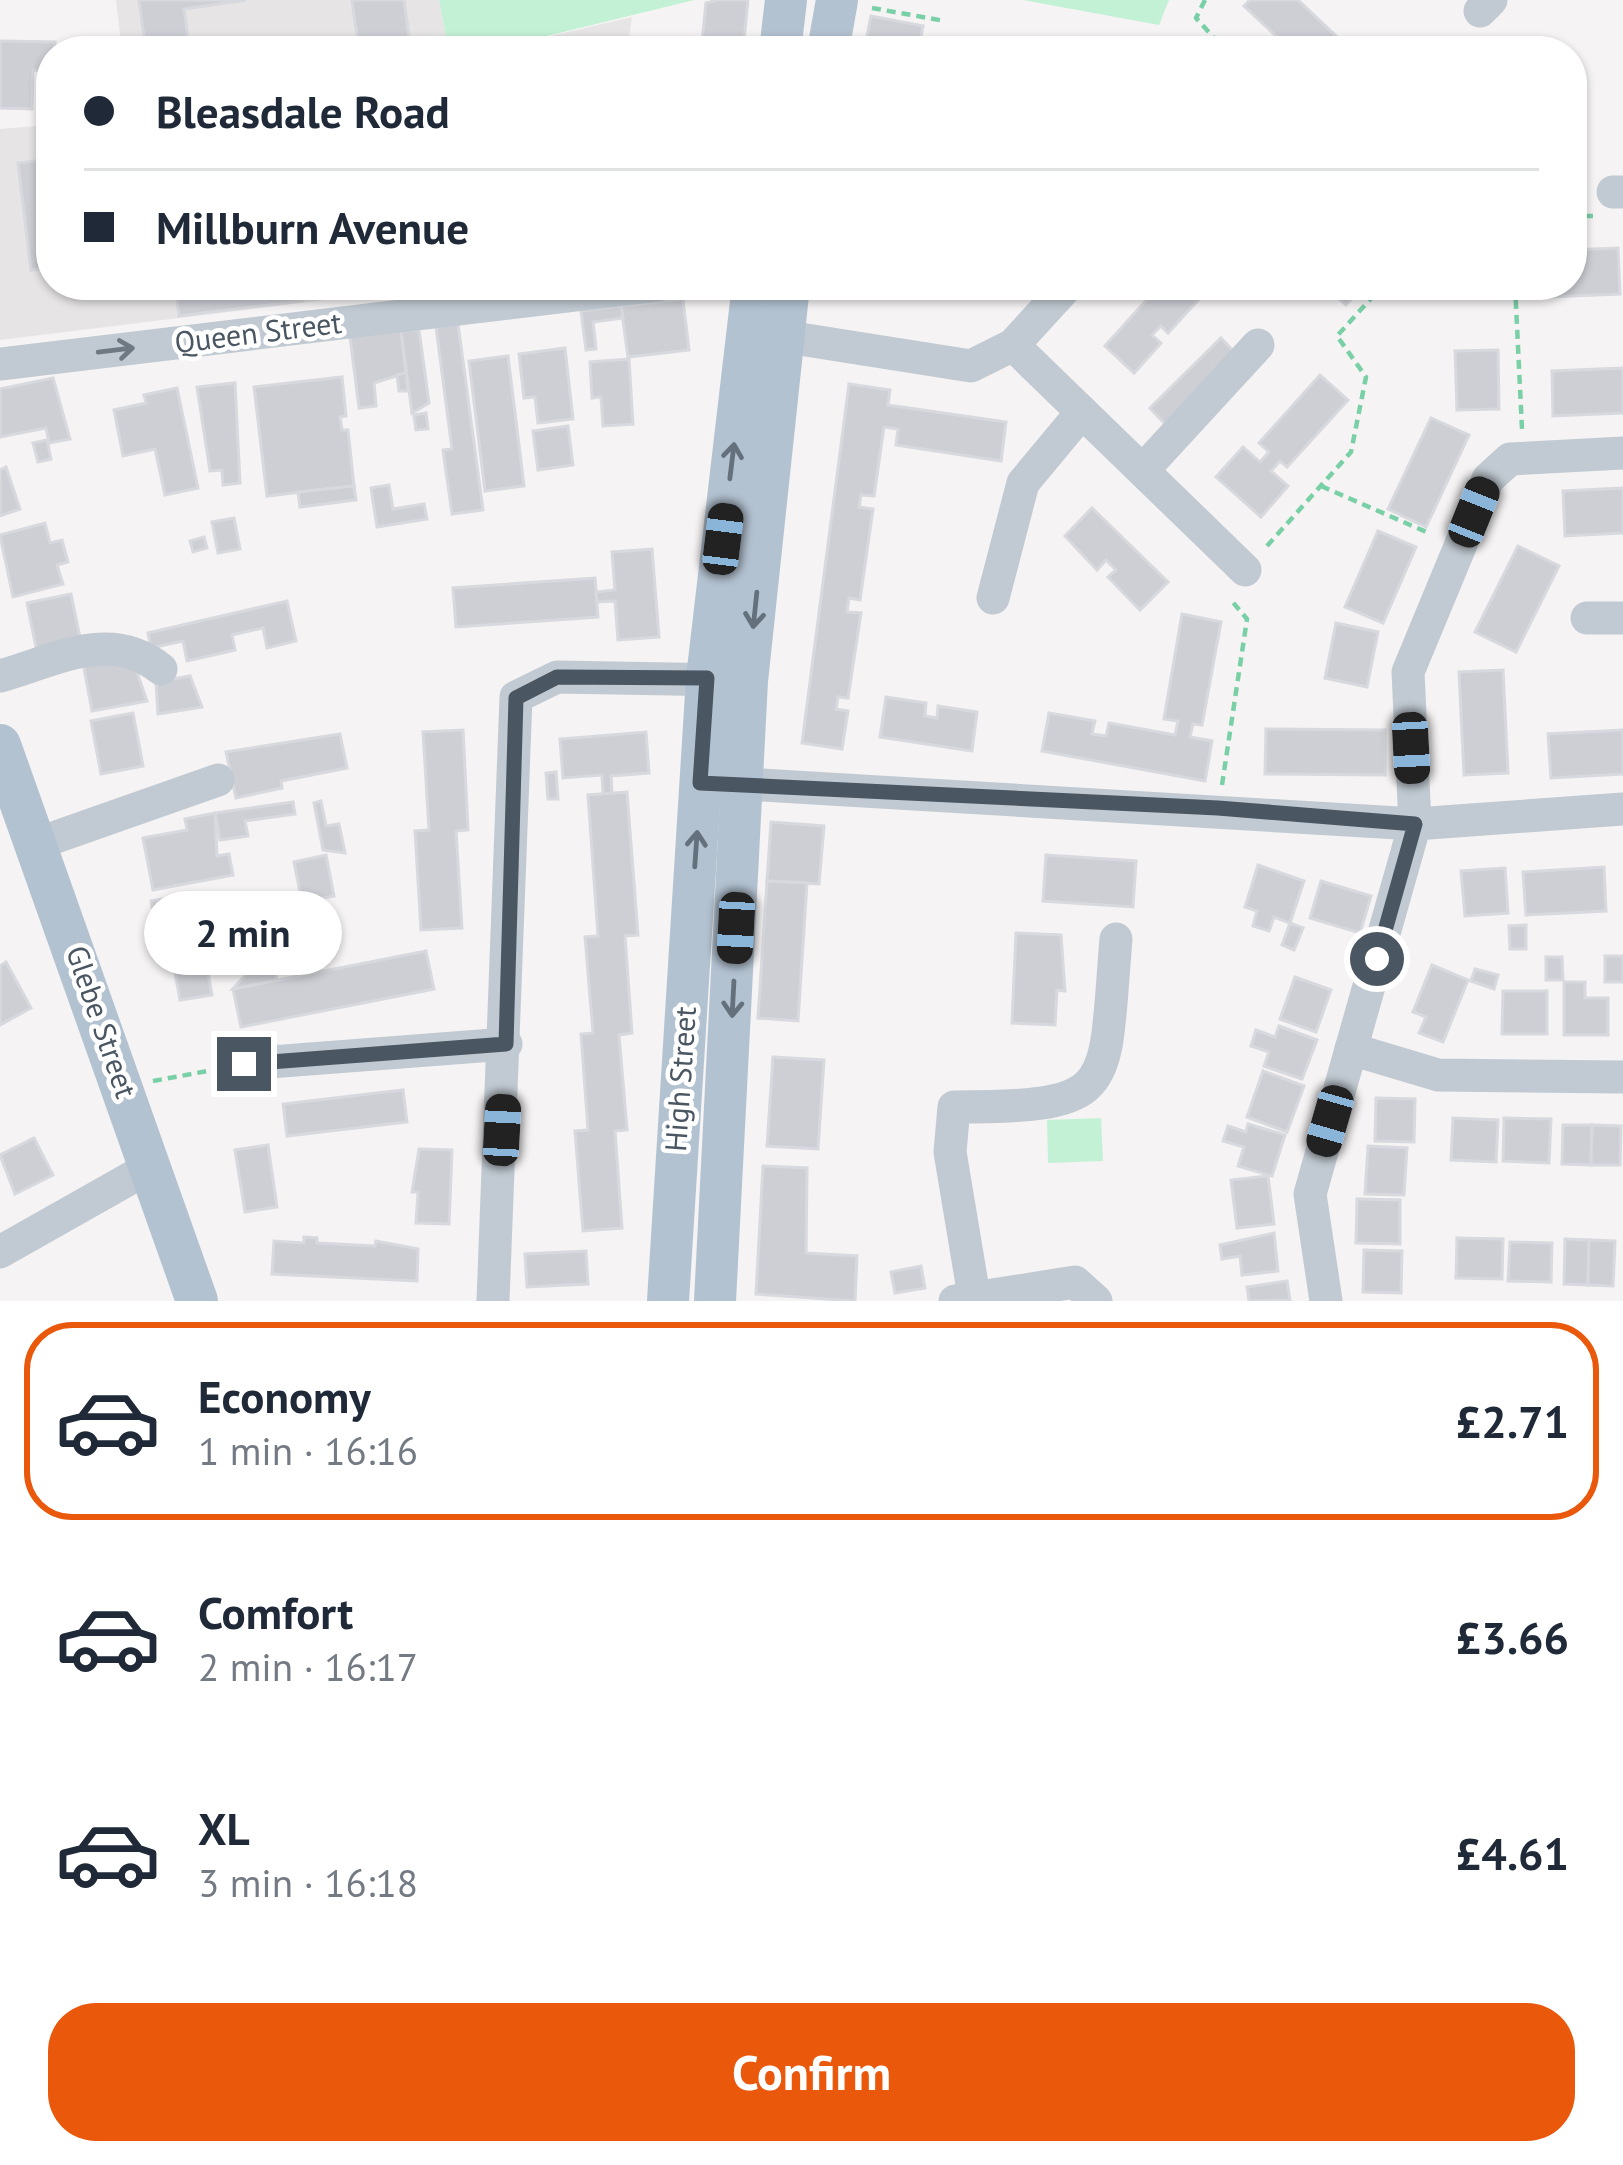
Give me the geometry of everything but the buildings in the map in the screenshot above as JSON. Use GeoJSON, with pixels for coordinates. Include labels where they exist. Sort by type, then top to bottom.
{"type":"FeatureCollection","features":[{"type":"Feature","properties":{"kind":"main road"},"geometry":{"type":"LineString","coordinates":[[782,36],[786,0]]}},
{"type":"Feature","properties":{"kind":"main road"},"geometry":{"type":"LineString","coordinates":[[831,36],[837,0]]}},
{"type":"Feature","properties":{"kind":"main road","name":"High Street"},"geometry":{"type":"LineString","coordinates":[[668,1301],[700,783],[727,680],[765,333],[757,300]]}},
{"type":"Feature","properties":{"kind":"main road","name":"High Street"},"geometry":{"type":"LineString","coordinates":[[765,333],[782,300]]}},
{"type":"Feature","properties":{"kind":"main road","name":"High Street"},"geometry":{"type":"LineString","coordinates":[[715,1301],[745,784],[727,680]]}},
{"type":"Feature","properties":{"kind":"main road","name":"Glebe Street"},"geometry":{"type":"LineString","coordinates":[[1,750],[39,843],[197,1301]]}},
{"type":"Feature","properties":{"kind":"main road"},"geometry":{"type":"LineString","coordinates":[[700,783],[745,784]]}},
{"type":"Feature","properties":{"kind":"street","name":"Queen Street"},"geometry":{"type":"LineString","coordinates":[[0,364],[533,300]]}},
{"type":"Feature","properties":{"kind":"street"},"geometry":{"type":"LineString","coordinates":[[765,333],[971,366],[1013,345],[1054,300]]}},
{"type":"Feature","properties":{"kind":"street"},"geometry":{"type":"LineString","coordinates":[[1013,345],[1245,570]]}},
{"type":"Feature","properties":{"kind":"street"},"geometry":{"type":"LineString","coordinates":[[1143,470],[1258,345]]}},
{"type":"Feature","properties":{"kind":"street"},"geometry":{"type":"LineString","coordinates":[[993,598],[1023,483],[1082,412]]}},
{"type":"Feature","properties":{"kind":"street"},"geometry":{"type":"LineString","coordinates":[[1326,1301],[1310,1194],[1415,824],[1408,672],[1488,479],[1510,459],[1623,453]]}},
{"type":"Feature","properties":{"kind":"street"},"geometry":{"type":"LineString","coordinates":[[1586,618],[1623,618]]}},
{"type":"Feature","properties":{"kind":"street"},"geometry":{"type":"LineString","coordinates":[[0,676],[104,647],[126,646],[161,669]]}},
{"type":"Feature","properties":{"kind":"street"},"geometry":{"type":"LineString","coordinates":[[493,1301],[516,698],[557,677],[727,680]]}},
{"type":"Feature","properties":{"kind":"street"},"geometry":{"type":"LineString","coordinates":[[39,843],[218,780]]}},
{"type":"Feature","properties":{"kind":"street"},"geometry":{"type":"LineString","coordinates":[[745,784],[1218,808],[1415,824],[1623,809]]}},
{"type":"Feature","properties":{"kind":"street"},"geometry":{"type":"LineString","coordinates":[[1096,1301],[1075,1282],[964,1298],[950,1152],[954,1107],[1027,1107],[1071,1098],[1094,1084],[1106,1060],[1116,939]]}},
{"type":"Feature","properties":{"kind":"street"},"geometry":{"type":"LineString","coordinates":[[244,1064],[506,1044]]}},
{"type":"Feature","properties":{"kind":"street"},"geometry":{"type":"LineString","coordinates":[[1351,1048],[1438,1076],[1623,1077]]}},
{"type":"Feature","properties":{"kind":"street"},"geometry":{"type":"LineString","coordinates":[[0,1252],[152,1166]]}},
{"type":"Feature","properties":{"kind":"path"},"geometry":{"type":"LineString","coordinates":[[837,0],[945,21]]}},
{"type":"Feature","properties":{"kind":"path"},"geometry":{"type":"LineString","coordinates":[[1205,0],[1196,18],[1212,36]]}},
{"type":"Feature","properties":{"kind":"path"},"geometry":{"type":"LineString","coordinates":[[1218,808],[1247,619],[1225,593],[1351,452],[1366,377],[1337,336],[1369,300]]}},
{"type":"Feature","properties":{"kind":"path"},"geometry":{"type":"LineString","coordinates":[[1516,300],[1524,458]]}},
{"type":"Feature","properties":{"kind":"path"},"geometry":{"type":"LineString","coordinates":[[1321,486],[1460,546]]}},
{"type":"Feature","properties":{"kind":"path"},"geometry":{"type":"LineString","coordinates":[[124,1087],[244,1064]]}},
{"type":"Feature","properties":{"kind":"shaded area"},"geometry":{"type":"Polygon","coordinates":[[[116,0],[439,0],[446,36],[120,36],[116,0]]]}},
{"type":"Feature","properties":{"kind":"shaded area"},"geometry":{"type":"Polygon","coordinates":[[[632,17],[629,36],[550,36],[632,17]]]}},
{"type":"Feature","properties":{"kind":"shaded area"},"geometry":{"type":"Polygon","coordinates":[[[36,126],[36,300],[325,300],[0,340],[0,129],[36,126]]]}},
{"type":"Feature","properties":{"kind":"green space"},"geometry":{"type":"Polygon","coordinates":[[[439,0],[694,0],[547,36],[446,36],[439,0]]]}},
{"type":"Feature","properties":{"kind":"green space"},"geometry":{"type":"Polygon","coordinates":[[[1023,0],[1169,0],[1159,25],[1023,0]]]}},
{"type":"Feature","properties":{"kind":"green space"},"geometry":{"type":"Polygon","coordinates":[[[1101,1118],[1103,1161],[1048,1163],[1047,1120],[1101,1118]]]}},
{"type":"Feature","properties":{"kind":"route"},"geometry":{"type":"LineString","coordinates":[[244,1064],[506,1044],[516,698],[557,677],[707,678],[700,783],[1218,808],[1415,824],[1377,959]]}}]}
